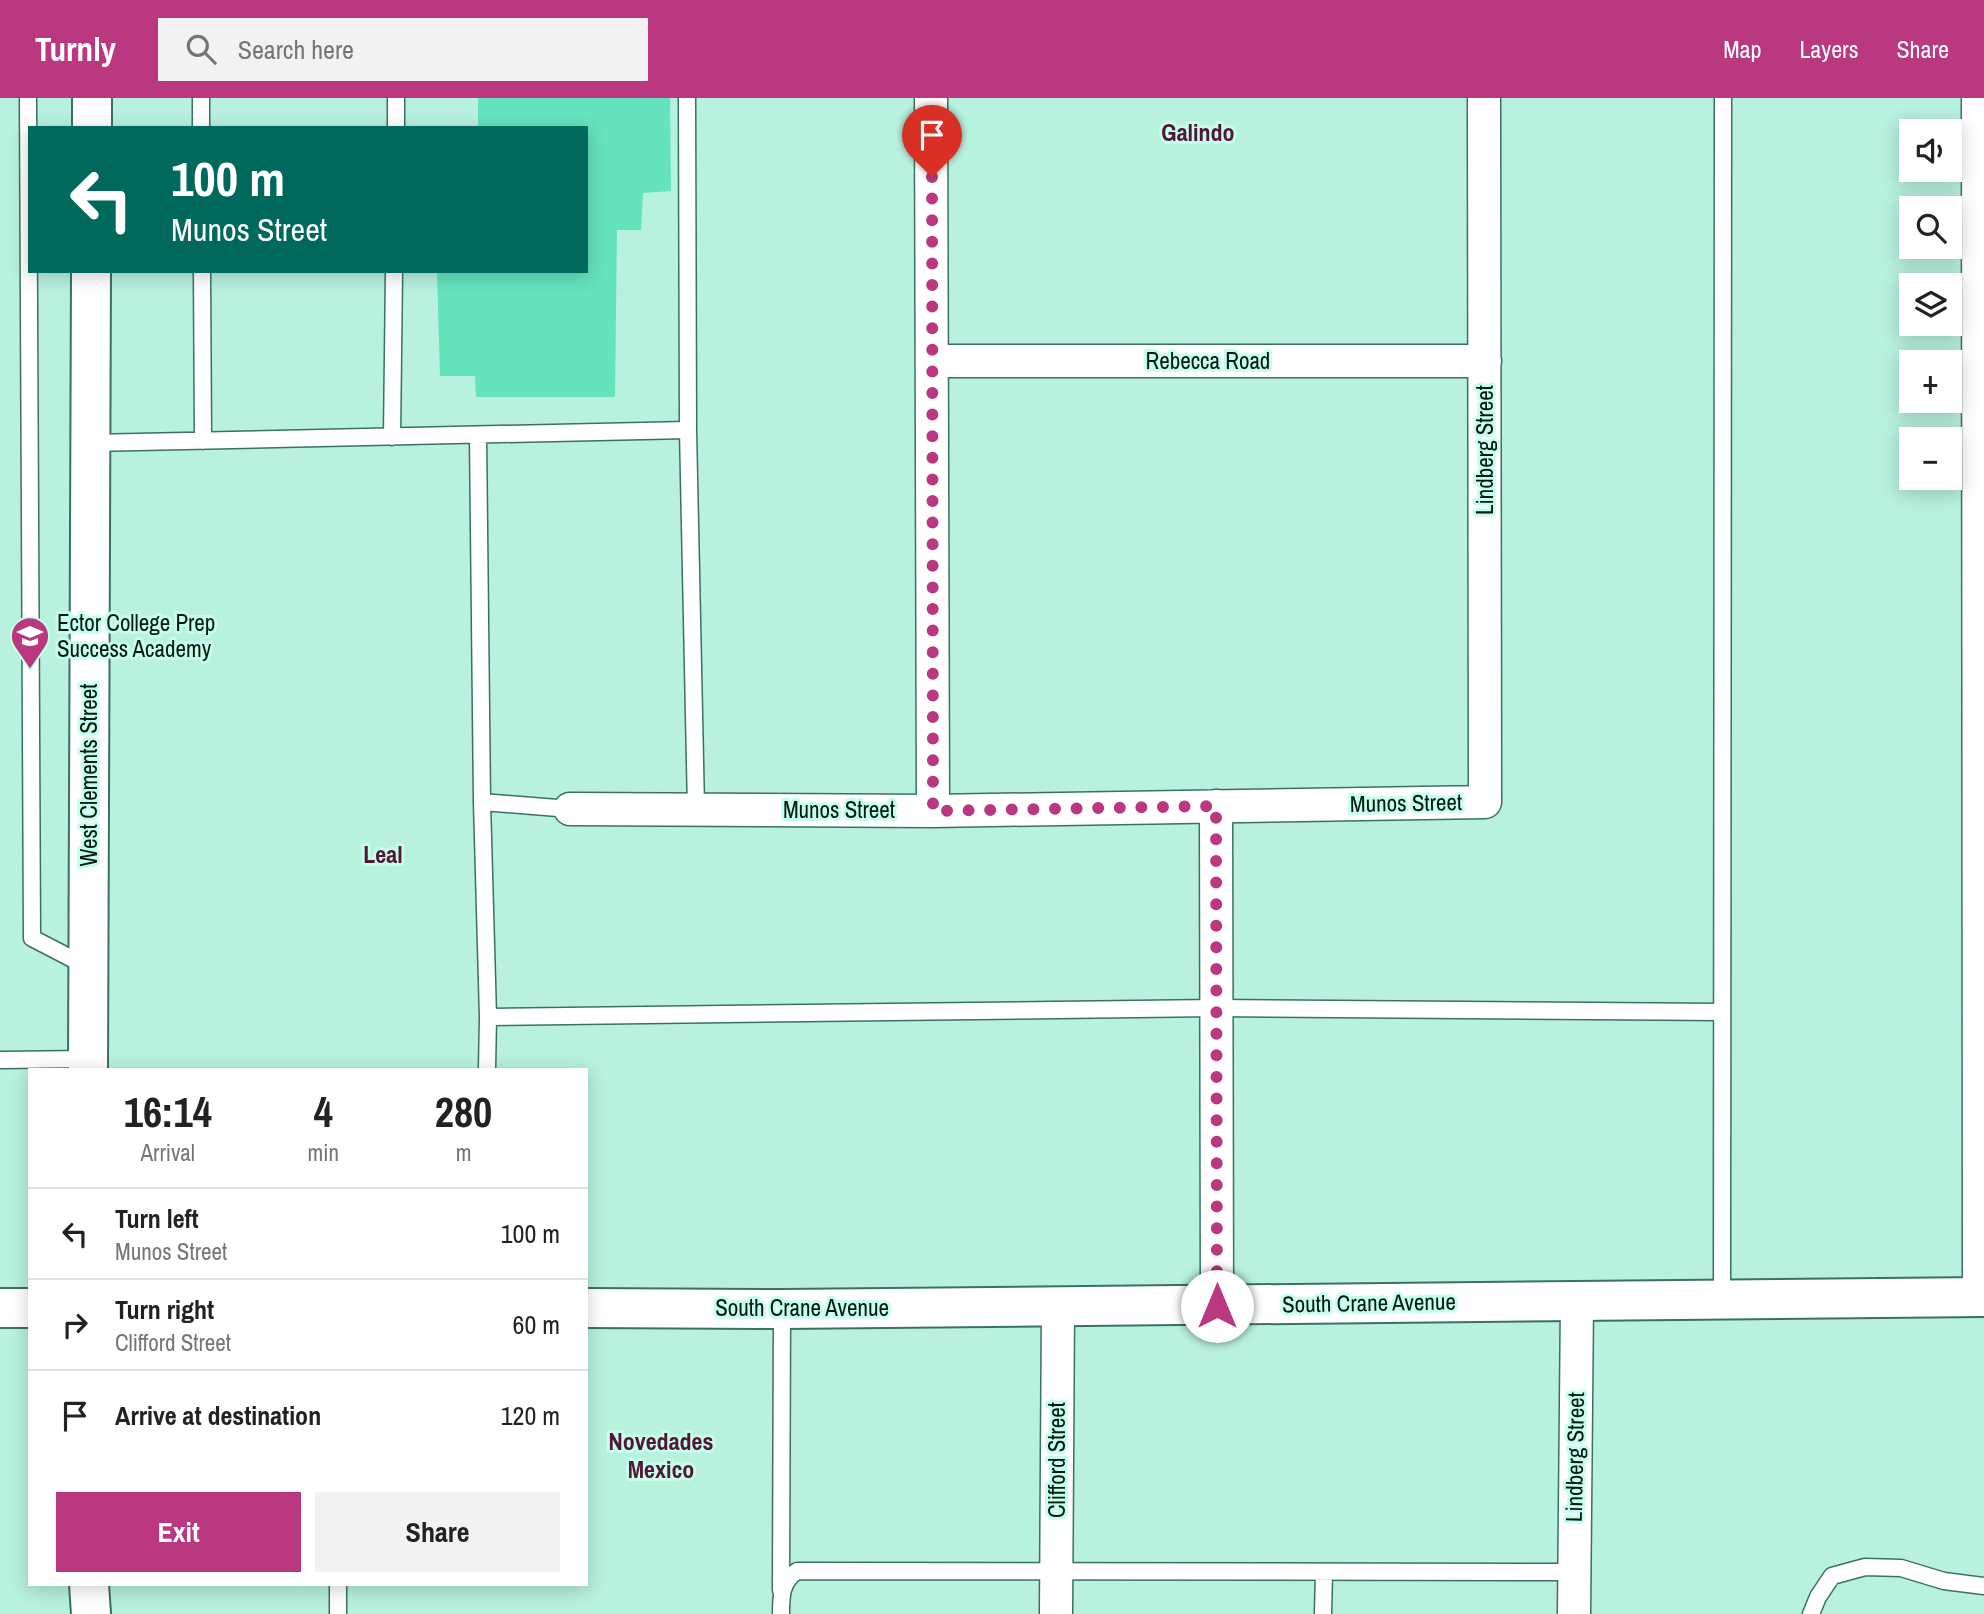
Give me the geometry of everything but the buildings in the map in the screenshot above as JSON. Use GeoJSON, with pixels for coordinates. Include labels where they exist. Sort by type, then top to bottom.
{"type":"FeatureCollection","features":[{"type":"Feature","properties":{"kind":"main road"},"geometry":{"type":"LineString","coordinates":[[92,98],[92,126]]}},
{"type":"Feature","properties":{"kind":"main road","name":"West Clements Street"},"geometry":{"type":"LineString","coordinates":[[88,1064],[91,273]]}},
{"type":"Feature","properties":{"kind":"main road","name":"South Crane Avenue"},"geometry":{"type":"LineString","coordinates":[[588,1308],[1217,1306],[1982,1297]]}},
{"type":"Feature","properties":{"kind":"main road"},"geometry":{"type":"LineString","coordinates":[[0,1308],[28,1308]]}},
{"type":"Feature","properties":{"kind":"main road"},"geometry":{"type":"LineString","coordinates":[[89,1586],[91,1614]]}},
{"type":"Feature","properties":{"kind":"street"},"geometry":{"type":"LineString","coordinates":[[931,98],[933,811]]}},
{"type":"Feature","properties":{"kind":"street","name":"Lindberg Street"},"geometry":{"type":"LineString","coordinates":[[1484,98],[1485,802]]}},
{"type":"Feature","properties":{"kind":"street"},"geometry":{"type":"LineString","coordinates":[[1978,98],[1982,1297]]}},
{"type":"Feature","properties":{"kind":"street","name":"Rebecca Road"},"geometry":{"type":"LineString","coordinates":[[932,361],[1485,361]]}},
{"type":"Feature","properties":{"kind":"street","name":"Munos Street"},"geometry":{"type":"LineString","coordinates":[[570,809],[933,811],[1485,802]]}},
{"type":"Feature","properties":{"kind":"street"},"geometry":{"type":"LineString","coordinates":[[1216,806],[1217,1306]]}},
{"type":"Feature","properties":{"kind":"street","name":"Lindberg Street"},"geometry":{"type":"LineString","coordinates":[[1574,1614],[1577,1300]]}},
{"type":"Feature","properties":{"kind":"street","name":"Clifford Street"},"geometry":{"type":"LineString","coordinates":[[1056,1614],[1058,1306]]}},
{"type":"Feature","properties":{"kind":"lane"},"geometry":{"type":"LineString","coordinates":[[27,98],[28,266]]}},
{"type":"Feature","properties":{"kind":"lane"},"geometry":{"type":"LineString","coordinates":[[201,98],[201,126]]}},
{"type":"Feature","properties":{"kind":"lane"},"geometry":{"type":"LineString","coordinates":[[396,98],[396,126]]}},
{"type":"Feature","properties":{"kind":"lane"},"geometry":{"type":"LineString","coordinates":[[687,98],[688,430],[696,809]]}},
{"type":"Feature","properties":{"kind":"lane"},"geometry":{"type":"LineString","coordinates":[[1721,1299],[1723,98]]}},
{"type":"Feature","properties":{"kind":"lane"},"geometry":{"type":"LineString","coordinates":[[28,273],[32,938],[89,968]]}},
{"type":"Feature","properties":{"kind":"lane"},"geometry":{"type":"LineString","coordinates":[[202,273],[204,441]]}},
{"type":"Feature","properties":{"kind":"lane"},"geometry":{"type":"LineString","coordinates":[[392,437],[394,273]]}},
{"type":"Feature","properties":{"kind":"lane"},"geometry":{"type":"LineString","coordinates":[[90,443],[688,430]]}},
{"type":"Feature","properties":{"kind":"lane"},"geometry":{"type":"LineString","coordinates":[[478,435],[487,1068]]}},
{"type":"Feature","properties":{"kind":"lane"},"geometry":{"type":"LineString","coordinates":[[482,802],[570,809]]}},
{"type":"Feature","properties":{"kind":"lane"},"geometry":{"type":"LineString","coordinates":[[488,1017],[1216,1008],[1721,1012]]}},
{"type":"Feature","properties":{"kind":"lane"},"geometry":{"type":"LineString","coordinates":[[0,1060],[88,1064]]}},
{"type":"Feature","properties":{"kind":"lane"},"geometry":{"type":"LineString","coordinates":[[781,1614],[782,1309]]}},
{"type":"Feature","properties":{"kind":"lane"},"geometry":{"type":"LineString","coordinates":[[1811,1614],[1832,1576],[1865,1567],[1901,1569],[1944,1581],[1984,1586]]}},
{"type":"Feature","properties":{"kind":"lane"},"geometry":{"type":"LineString","coordinates":[[781,1593],[788,1577],[797,1571],[1574,1572]]}},
{"type":"Feature","properties":{"kind":"lane"},"geometry":{"type":"LineString","coordinates":[[1323,1614],[1324,1572]]}},
{"type":"Feature","properties":{"kind":"lane"},"geometry":{"type":"LineString","coordinates":[[338,1586],[338,1614]]}},
{"type":"Feature","properties":{"kind":"place","name":"Ector College Prep Success Academy"},"geometry":{"type":"Point","coordinates":[30,670]}},
{"type":"Feature","properties":{"kind":"district","name":"Galindo"},"geometry":{"type":"Point","coordinates":[1198,133]}},
{"type":"Feature","properties":{"kind":"district","name":"Leal"},"geometry":{"type":"Point","coordinates":[383,855]}},
{"type":"Feature","properties":{"kind":"district","name":"Novedades Mexico"},"geometry":{"type":"Point","coordinates":[661,1456]}},
{"type":"Feature","properties":{"kind":"route"},"geometry":{"type":"LineString","coordinates":[[932,177],[933,811],[1216,806],[1217,1306]]}}]}
